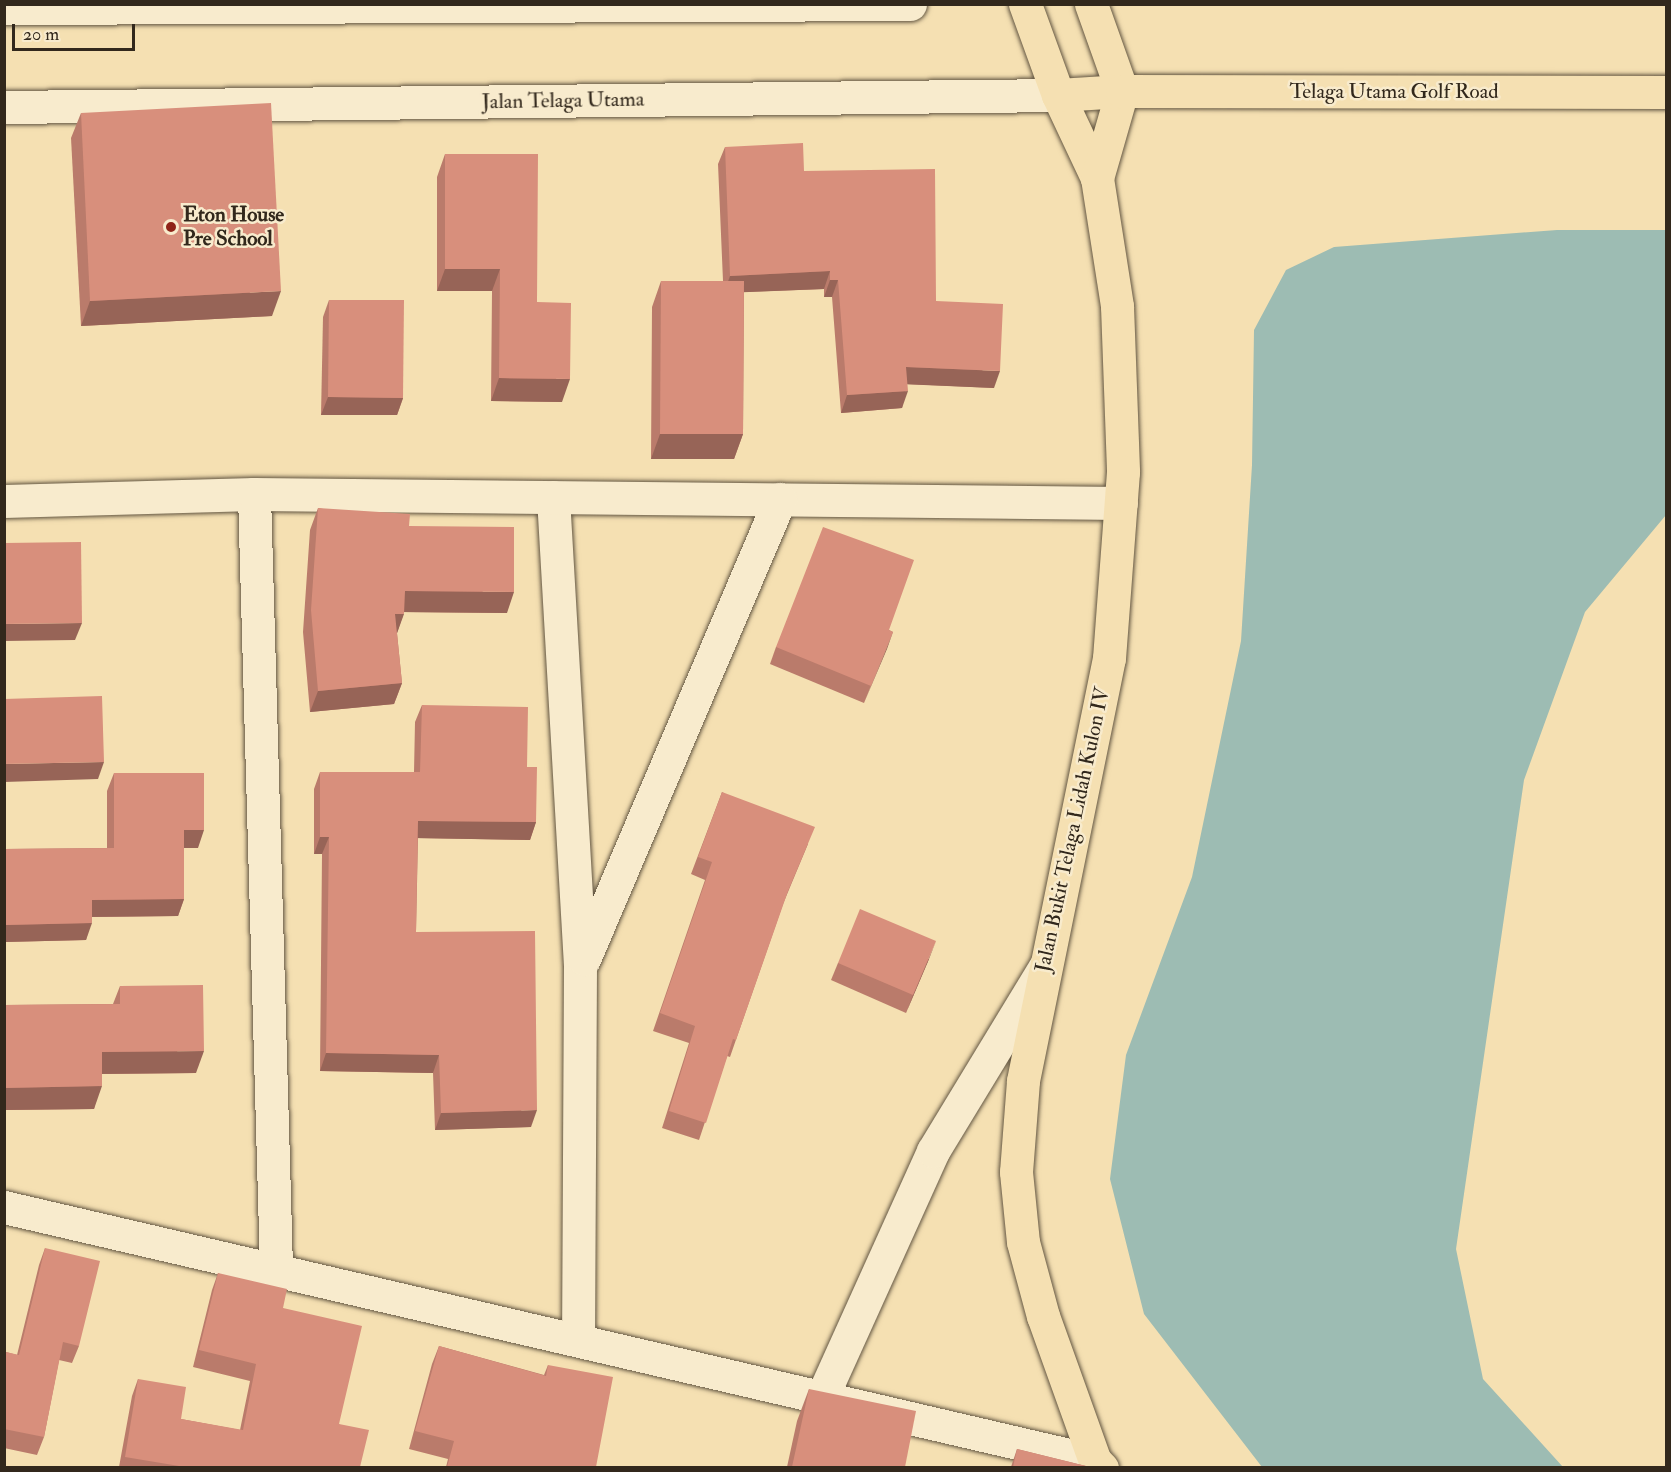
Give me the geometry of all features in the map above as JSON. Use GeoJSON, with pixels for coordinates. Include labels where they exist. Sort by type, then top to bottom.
{"type":"FeatureCollection","features":[{"type":"Feature","properties":{"kind":"main road","name":"Jalan Bukit Telaga Lidah Kulon IV"},"geometry":{"type":"LineString","coordinates":[[1025,4],[1058,95],[1097,178],[1117,306],[1121,503],[1108,658],[1044,967],[1023,1081],[1016,1172],[1023,1242],[1043,1316],[1098,1464]]}},
{"type":"Feature","properties":{"kind":"main road"},"geometry":{"type":"LineString","coordinates":[[1091,4],[1122,91]]}},
{"type":"Feature","properties":{"kind":"main road","name":"Jalan Bukit Telaga Lidah Kulon IV"},"geometry":{"type":"LineString","coordinates":[[1097,178],[1122,91]]}},
{"type":"Feature","properties":{"kind":"main road","name":"Jalan Telaga Utama"},"geometry":{"type":"LineString","coordinates":[[1058,95],[1122,91]]}},
{"type":"Feature","properties":{"kind":"main road","name":"Telaga Utama Golf Road"},"geometry":{"type":"LineString","coordinates":[[1122,91],[1666,92]]}},
{"type":"Feature","properties":{"kind":"street"},"geometry":{"type":"LineString","coordinates":[[4,9],[910,4]]}},
{"type":"Feature","properties":{"kind":"street","name":"Jalan Telaga Utama"},"geometry":{"type":"LineString","coordinates":[[4,107],[1058,95]]}},
{"type":"Feature","properties":{"kind":"street"},"geometry":{"type":"LineString","coordinates":[[4,501],[254,494],[1121,503]]}},
{"type":"Feature","properties":{"kind":"street"},"geometry":{"type":"LineString","coordinates":[[254,494],[276,1268]]}},
{"type":"Feature","properties":{"kind":"street"},"geometry":{"type":"LineString","coordinates":[[554,497],[580,966],[578,1339]]}},
{"type":"Feature","properties":{"kind":"street"},"geometry":{"type":"LineString","coordinates":[[580,966],[780,500]]}},
{"type":"Feature","properties":{"kind":"street"},"geometry":{"type":"LineString","coordinates":[[822,1397],[933,1151],[1044,967]]}},
{"type":"Feature","properties":{"kind":"street"},"geometry":{"type":"LineString","coordinates":[[4,1208],[276,1268],[1098,1464]]}},
{"type":"Feature","properties":{"kind":"water"},"geometry":{"type":"Polygon","coordinates":[[[1557,230],[1666,230],[1666,515],[1585,612],[1524,780],[1456,1249],[1483,1379],[1563,1467],[1262,1467],[1144,1314],[1110,1179],[1126,1055],[1192,877],[1241,641],[1252,465],[1254,330],[1286,270],[1334,247],[1557,230]]]}},
{"type":"Feature","properties":{"kind":"building","name":"Eton House Pre School"},"geometry":{"type":"Polygon","coordinates":[[[271,103],[281,291],[90,301],[81,113],[271,103]]]}},
{"type":"Feature","properties":{"kind":"building"},"geometry":{"type":"Polygon","coordinates":[[[803,143],[804,171],[935,169],[936,301],[1003,304],[1000,371],[906,367],[908,391],[847,395],[838,280],[830,280],[830,271],[730,276],[725,147],[803,143]]]}},
{"type":"Feature","properties":{"kind":"building"},"geometry":{"type":"Polygon","coordinates":[[[445,154],[538,154],[537,302],[571,303],[570,379],[499,378],[500,269],[445,269],[445,154]]]}},
{"type":"Feature","properties":{"kind":"building"},"geometry":{"type":"Polygon","coordinates":[[[661,281],[744,281],[743,434],[660,434],[661,281]]]}},
{"type":"Feature","properties":{"kind":"building"},"geometry":{"type":"Polygon","coordinates":[[[329,300],[404,300],[403,398],[328,397],[329,300]]]}},
{"type":"Feature","properties":{"kind":"building"},"geometry":{"type":"Polygon","coordinates":[[[318,508],[410,514],[409,526],[514,527],[514,592],[405,591],[404,614],[395,614],[402,683],[318,691],[311,610],[318,508]]]}},
{"type":"Feature","properties":{"kind":"building"},"geometry":{"type":"Polygon","coordinates":[[[823,527],[914,560],[889,630],[893,632],[871,686],[776,647],[823,527]]]}},
{"type":"Feature","properties":{"kind":"building"},"geometry":{"type":"Polygon","coordinates":[[[81,542],[82,623],[4,624],[4,543],[81,542]]]}},
{"type":"Feature","properties":{"kind":"building"},"geometry":{"type":"Polygon","coordinates":[[[102,696],[104,762],[4,764],[4,699],[102,696]]]}},
{"type":"Feature","properties":{"kind":"building"},"geometry":{"type":"Polygon","coordinates":[[[422,705],[528,707],[527,767],[537,767],[536,822],[418,821],[416,932],[535,931],[537,1110],[441,1113],[439,1055],[326,1053],[329,837],[320,837],[320,772],[420,772],[422,705]]]}},
{"type":"Feature","properties":{"kind":"building"},"geometry":{"type":"Polygon","coordinates":[[[114,773],[204,773],[204,830],[184,830],[184,899],[92,900],[92,923],[5,925],[4,849],[114,848],[114,773]]]}},
{"type":"Feature","properties":{"kind":"building"},"geometry":{"type":"Polygon","coordinates":[[[722,792],[815,827],[788,891],[736,1040],[733,1039],[706,1123],[669,1111],[695,1026],[660,1013],[712,862],[698,857],[722,792]]]}},
{"type":"Feature","properties":{"kind":"building"},"geometry":{"type":"Polygon","coordinates":[[[860,909],[936,941],[913,995],[838,963],[860,909]]]}},
{"type":"Feature","properties":{"kind":"building"},"geometry":{"type":"Polygon","coordinates":[[[203,985],[204,1051],[102,1052],[102,1086],[4,1088],[4,1005],[120,1004],[120,986],[203,985]]]}},
{"type":"Feature","properties":{"kind":"building"},"geometry":{"type":"Polygon","coordinates":[[[45,1248],[100,1261],[79,1346],[63,1342],[44,1437],[4,1429],[4,1359],[6,1352],[19,1355],[45,1248]]]}},
{"type":"Feature","properties":{"kind":"building"},"geometry":{"type":"Polygon","coordinates":[[[218,1273],[287,1289],[283,1308],[362,1326],[339,1424],[369,1430],[360,1467],[185,1467],[125,1457],[138,1379],[186,1387],[181,1419],[243,1430],[256,1364],[199,1350],[218,1273]]]}},
{"type":"Feature","properties":{"kind":"building"},"geometry":{"type":"Polygon","coordinates":[[[439,1346],[546,1376],[548,1365],[613,1377],[596,1467],[447,1467],[454,1441],[415,1431],[439,1346]]]}},
{"type":"Feature","properties":{"kind":"building"},"geometry":{"type":"Polygon","coordinates":[[[809,1389],[916,1411],[905,1467],[792,1467],[809,1389]]]}},
{"type":"Feature","properties":{"kind":"building"},"geometry":{"type":"Polygon","coordinates":[[[1017,1449],[1090,1467],[1013,1467],[1017,1449]]]}},
{"type":"Feature","properties":{"kind":"place","name":"Eton House Pre School"},"geometry":{"type":"Point","coordinates":[171,227]}}]}
